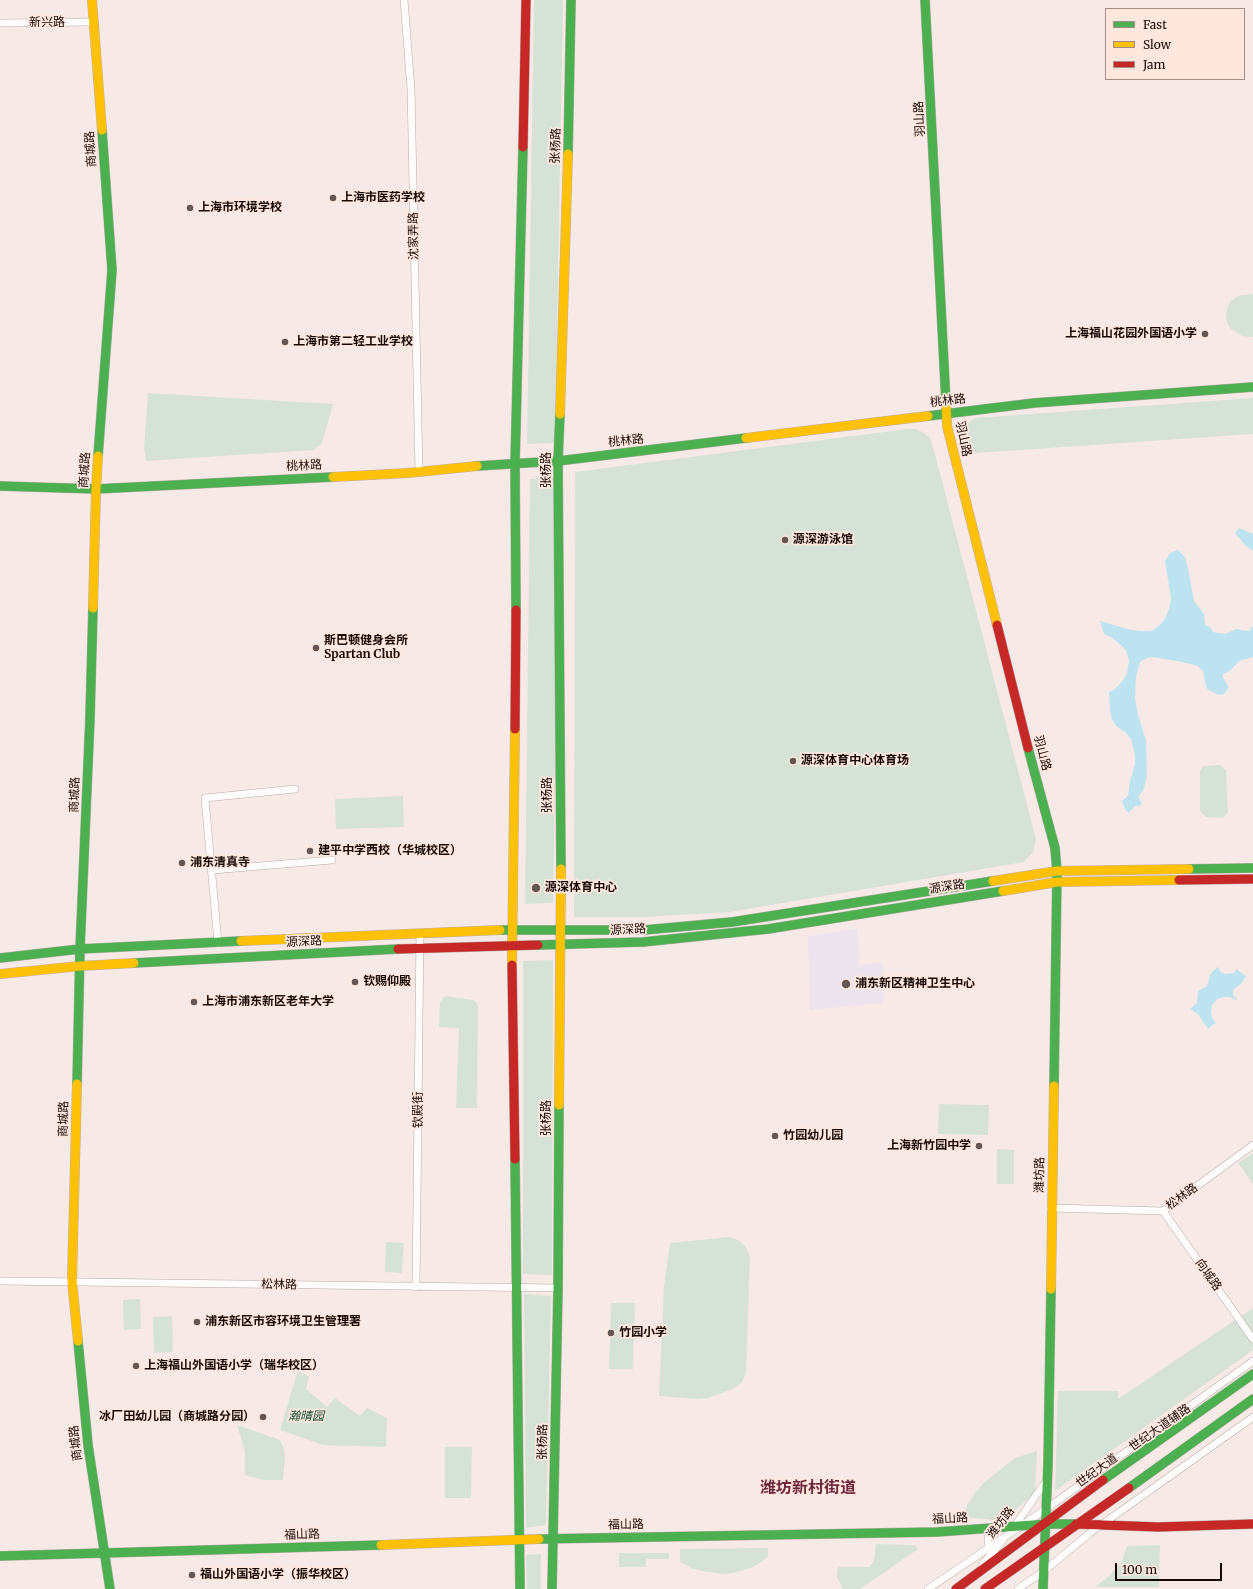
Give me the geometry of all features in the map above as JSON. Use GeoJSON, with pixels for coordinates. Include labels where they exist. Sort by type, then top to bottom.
{"type":"FeatureCollection","features":[{"type":"Feature","properties":{"kind":"main road","name":"商城路"},"geometry":{"type":"LineString","coordinates":[[92,0],[112,270],[96,489],[90,718],[80,949],[72,1281],[88,1445],[110,1589]]}},
{"type":"Feature","properties":{"kind":"main road","name":"张杨路"},"geometry":{"type":"LineString","coordinates":[[520,1589],[512,930],[514,874],[514,688],[516,628],[515,464],[526,0]]}},
{"type":"Feature","properties":{"kind":"main road","name":"张杨路"},"geometry":{"type":"LineString","coordinates":[[552,1589],[558,1288],[560,944],[558,461],[570,105],[571,0]]}},
{"type":"Feature","properties":{"kind":"main road","name":"羽山路"},"geometry":{"type":"LineString","coordinates":[[925,0],[946,413],[949,438],[1055,848],[1057,871]]}},
{"type":"Feature","properties":{"kind":"main road","name":"桃林路"},"geometry":{"type":"LineString","coordinates":[[0,486],[96,489],[419,472],[558,461],[1034,402],[1253,387]]}},
{"type":"Feature","properties":{"kind":"main road","name":"源深路"},"geometry":{"type":"LineString","coordinates":[[0,958],[80,949],[420,933],[512,930],[644,930],[732,922],[1057,871],[1253,868]]}},
{"type":"Feature","properties":{"kind":"main road","name":"潍坊路"},"geometry":{"type":"LineString","coordinates":[[1043,1589],[1047,1480],[1057,871]]}},
{"type":"Feature","properties":{"kind":"main road","name":"源深路"},"geometry":{"type":"LineString","coordinates":[[0,974],[80,966],[420,948],[643,942],[760,930],[1057,882],[1253,879]]}},
{"type":"Feature","properties":{"kind":"main road","name":"世纪大道"},"geometry":{"type":"LineString","coordinates":[[956,1589],[1023,1539],[1046,1524],[1087,1492],[1253,1374]]}},
{"type":"Feature","properties":{"kind":"main road"},"geometry":{"type":"LineString","coordinates":[[985,1589],[1079,1524],[1253,1399]]}},
{"type":"Feature","properties":{"kind":"main road","name":"福山路"},"geometry":{"type":"LineString","coordinates":[[0,1556],[552,1538],[937,1532],[988,1528],[1014,1529],[1046,1524],[1158,1527],[1253,1524]]}},
{"type":"Feature","properties":{"kind":"street","name":"沈家弄路"},"geometry":{"type":"LineString","coordinates":[[404,0],[411,89],[419,472]]}},
{"type":"Feature","properties":{"kind":"street","name":"新兴路"},"geometry":{"type":"LineString","coordinates":[[0,23],[94,22]]}},
{"type":"Feature","properties":{"kind":"street"},"geometry":{"type":"LineString","coordinates":[[218,943],[205,798],[295,789]]}},
{"type":"Feature","properties":{"kind":"street"},"geometry":{"type":"LineString","coordinates":[[212,870],[332,860]]}},
{"type":"Feature","properties":{"kind":"street","name":"钦殿街"},"geometry":{"type":"LineString","coordinates":[[416,1287],[420,933]]}},
{"type":"Feature","properties":{"kind":"street","name":"松林路"},"geometry":{"type":"LineString","coordinates":[[1051,1208],[1163,1211],[1253,1145]]}},
{"type":"Feature","properties":{"kind":"street","name":"向城路"},"geometry":{"type":"LineString","coordinates":[[1163,1211],[1253,1339]]}},
{"type":"Feature","properties":{"kind":"street","name":"松林路"},"geometry":{"type":"LineString","coordinates":[[0,1281],[558,1288]]}},
{"type":"Feature","properties":{"kind":"street","name":"世纪大道辅路"},"geometry":{"type":"LineString","coordinates":[[928,1589],[1014,1529],[1046,1509],[1253,1361]]}},
{"type":"Feature","properties":{"kind":"street"},"geometry":{"type":"LineString","coordinates":[[1018,1589],[1044,1571],[1102,1525],[1253,1418]]}},
{"type":"Feature","properties":{"kind":"street","name":"潍坊路"},"geometry":{"type":"LineString","coordinates":[[970,1579],[1014,1529],[1047,1480]]}},
{"type":"Feature","properties":{"kind":"street"},"geometry":{"type":"LineString","coordinates":[[988,1528],[988,1547]]}},
{"type":"Feature","properties":{"kind":"shaded area","name":"浦东新区精神卫生中心"},"geometry":{"type":"Polygon","coordinates":[[[858,928],[859,965],[883,962],[883,1003],[810,1010],[808,936],[858,928]]]}},
{"type":"Feature","properties":{"kind":"green space"},"geometry":{"type":"Polygon","coordinates":[[[534,0],[563,0],[555,443],[527,444],[534,0]]]}},
{"type":"Feature","properties":{"kind":"green space"},"geometry":{"type":"Polygon","coordinates":[[[1253,294],[1253,337],[1242,336],[1231,329],[1227,323],[1227,309],[1230,302],[1236,297],[1253,294]]]}},
{"type":"Feature","properties":{"kind":"green space"},"geometry":{"type":"Polygon","coordinates":[[[148,393],[333,404],[322,443],[314,450],[146,461],[144,447],[148,393]]]}},
{"type":"Feature","properties":{"kind":"green space"},"geometry":{"type":"Polygon","coordinates":[[[1253,398],[1253,434],[962,454],[962,430],[975,418],[1253,398]]]}},
{"type":"Feature","properties":{"kind":"green space","name":"源深体育中心"},"geometry":{"type":"Polygon","coordinates":[[[916,429],[924,433],[930,438],[933,447],[1036,839],[1033,852],[1024,862],[730,912],[644,917],[574,917],[575,472],[916,429]]]}},
{"type":"Feature","properties":{"kind":"green space"},"geometry":{"type":"Polygon","coordinates":[[[559,478],[553,903],[525,904],[530,479],[559,478]]]}},
{"type":"Feature","properties":{"kind":"green space"},"geometry":{"type":"Polygon","coordinates":[[[1220,765],[1226,770],[1228,812],[1223,818],[1206,817],[1200,811],[1200,771],[1202,767],[1220,765]]]}},
{"type":"Feature","properties":{"kind":"green space"},"geometry":{"type":"Polygon","coordinates":[[[403,796],[404,827],[336,829],[335,799],[403,796]]]}},
{"type":"Feature","properties":{"kind":"green space"},"geometry":{"type":"Polygon","coordinates":[[[553,960],[552,1275],[523,1274],[523,961],[553,960]]]}},
{"type":"Feature","properties":{"kind":"green space"},"geometry":{"type":"Polygon","coordinates":[[[445,996],[473,1000],[478,1006],[477,1108],[456,1108],[459,1028],[439,1027],[440,1002],[445,996]]]}},
{"type":"Feature","properties":{"kind":"green space"},"geometry":{"type":"Polygon","coordinates":[[[939,1104],[989,1105],[988,1135],[938,1134],[939,1104]]]}},
{"type":"Feature","properties":{"kind":"green space"},"geometry":{"type":"Polygon","coordinates":[[[997,1149],[1014,1150],[1014,1184],[997,1184],[997,1149]]]}},
{"type":"Feature","properties":{"kind":"green space"},"geometry":{"type":"Polygon","coordinates":[[[1253,1153],[1253,1184],[1238,1163],[1253,1153]]]}},
{"type":"Feature","properties":{"kind":"green space"},"geometry":{"type":"Polygon","coordinates":[[[730,1237],[738,1240],[745,1246],[750,1256],[746,1373],[742,1382],[735,1388],[708,1398],[697,1399],[659,1396],[664,1286],[670,1243],[730,1237]]]}},
{"type":"Feature","properties":{"kind":"green space"},"geometry":{"type":"Polygon","coordinates":[[[386,1242],[404,1243],[402,1273],[385,1272],[386,1242]]]}},
{"type":"Feature","properties":{"kind":"green space"},"geometry":{"type":"Polygon","coordinates":[[[524,1294],[551,1296],[546,1525],[526,1528],[524,1294]]]}},
{"type":"Feature","properties":{"kind":"green space"},"geometry":{"type":"Polygon","coordinates":[[[140,1299],[141,1329],[124,1330],[123,1300],[140,1299]]]}},
{"type":"Feature","properties":{"kind":"green space"},"geometry":{"type":"Polygon","coordinates":[[[611,1303],[635,1303],[633,1369],[609,1369],[611,1303]]]}},
{"type":"Feature","properties":{"kind":"green space"},"geometry":{"type":"Polygon","coordinates":[[[1253,1308],[1253,1350],[1055,1491],[1058,1391],[1118,1391],[1118,1399],[1253,1308]]]}},
{"type":"Feature","properties":{"kind":"green space"},"geometry":{"type":"Polygon","coordinates":[[[172,1316],[173,1352],[154,1353],[153,1317],[172,1316]]]}},
{"type":"Feature","properties":{"kind":"green space","name":"瀚晴园"},"geometry":{"type":"Polygon","coordinates":[[[298,1370],[309,1377],[306,1389],[327,1407],[335,1398],[360,1416],[367,1408],[387,1418],[386,1447],[323,1445],[280,1430],[298,1370]]]}},
{"type":"Feature","properties":{"kind":"green space"},"geometry":{"type":"Polygon","coordinates":[[[237,1425],[280,1440],[284,1449],[285,1458],[283,1480],[263,1480],[245,1475],[245,1452],[237,1425]]]}},
{"type":"Feature","properties":{"kind":"green space"},"geometry":{"type":"Polygon","coordinates":[[[445,1447],[472,1447],[471,1498],[445,1498],[445,1447]]]}},
{"type":"Feature","properties":{"kind":"green space"},"geometry":{"type":"Polygon","coordinates":[[[1037,1451],[1035,1493],[1003,1521],[964,1517],[967,1505],[986,1481],[1015,1458],[1037,1451]]]}},
{"type":"Feature","properties":{"kind":"green space"},"geometry":{"type":"Polygon","coordinates":[[[876,1544],[915,1545],[918,1549],[860,1589],[843,1589],[837,1577],[838,1567],[869,1567],[874,1561],[876,1544]]]}},
{"type":"Feature","properties":{"kind":"green space"},"geometry":{"type":"Polygon","coordinates":[[[1160,1545],[1159,1587],[1095,1587],[1109,1576],[1121,1563],[1127,1546],[1160,1545]]]}},
{"type":"Feature","properties":{"kind":"green space"},"geometry":{"type":"Polygon","coordinates":[[[768,1548],[768,1557],[753,1567],[734,1573],[724,1574],[702,1571],[691,1568],[680,1562],[680,1549],[768,1548]]]}},
{"type":"Feature","properties":{"kind":"green space"},"geometry":{"type":"Polygon","coordinates":[[[619,1553],[669,1553],[669,1559],[646,1559],[646,1567],[619,1567],[619,1553]]]}},
{"type":"Feature","properties":{"kind":"green space"},"geometry":{"type":"Polygon","coordinates":[[[541,1554],[541,1589],[527,1589],[526,1555],[541,1554]]]}},
{"type":"Feature","properties":{"kind":"water"},"geometry":{"type":"Polygon","coordinates":[[[1239,528],[1253,534],[1253,551],[1245,545],[1235,533],[1239,528]]]}},
{"type":"Feature","properties":{"kind":"water"},"geometry":{"type":"Polygon","coordinates":[[[1178,550],[1185,557],[1194,601],[1204,614],[1205,625],[1210,627],[1213,632],[1225,634],[1236,629],[1249,631],[1253,626],[1253,657],[1239,661],[1230,671],[1223,674],[1228,689],[1224,694],[1220,695],[1208,690],[1203,671],[1198,666],[1151,657],[1140,662],[1136,677],[1135,697],[1138,715],[1146,740],[1147,776],[1143,791],[1138,796],[1142,804],[1135,806],[1129,813],[1126,811],[1122,801],[1128,796],[1130,781],[1135,764],[1135,755],[1131,739],[1126,733],[1116,726],[1112,719],[1109,692],[1115,689],[1124,679],[1127,673],[1129,661],[1126,650],[1111,637],[1104,634],[1100,621],[1127,629],[1140,631],[1152,631],[1161,624],[1165,619],[1170,606],[1171,598],[1165,561],[1170,553],[1178,550]]]}},
{"type":"Feature","properties":{"kind":"water"},"geometry":{"type":"Polygon","coordinates":[[[1218,967],[1220,971],[1225,974],[1234,973],[1236,969],[1246,976],[1242,983],[1233,990],[1233,995],[1237,999],[1236,1000],[1230,997],[1223,997],[1217,999],[1212,1005],[1212,1018],[1216,1023],[1208,1029],[1198,1014],[1190,1009],[1197,1003],[1198,991],[1207,986],[1210,975],[1218,967]]]}},
{"type":"Feature","properties":{"kind":"traffic: fast"},"geometry":{"type":"LineString","coordinates":[[568,154],[571,0]]}},
{"type":"Feature","properties":{"kind":"traffic: fast"},"geometry":{"type":"LineString","coordinates":[[925,0],[946,403]]}},
{"type":"Feature","properties":{"kind":"traffic: fast"},"geometry":{"type":"LineString","coordinates":[[98,456],[112,270],[102,130]]}},
{"type":"Feature","properties":{"kind":"traffic: fast"},"geometry":{"type":"LineString","coordinates":[[516,610],[515,464],[523,147]]}},
{"type":"Feature","properties":{"kind":"traffic: fast"},"geometry":{"type":"LineString","coordinates":[[928,416],[1034,403],[1253,387]]}},
{"type":"Feature","properties":{"kind":"traffic: fast"},"geometry":{"type":"LineString","coordinates":[[560,414],[558,461],[561,869]]}},
{"type":"Feature","properties":{"kind":"traffic: fast"},"geometry":{"type":"LineString","coordinates":[[477,466],[558,461],[746,438]]}},
{"type":"Feature","properties":{"kind":"traffic: fast"},"geometry":{"type":"LineString","coordinates":[[0,486],[96,489],[333,477]]}},
{"type":"Feature","properties":{"kind":"traffic: fast"},"geometry":{"type":"LineString","coordinates":[[77,1084],[80,949],[93,608]]}},
{"type":"Feature","properties":{"kind":"traffic: fast"},"geometry":{"type":"LineString","coordinates":[[1028,748],[1055,848],[1057,871],[1054,1086]]}},
{"type":"Feature","properties":{"kind":"traffic: fast"},"geometry":{"type":"LineString","coordinates":[[1189,869],[1253,868]]}},
{"type":"Feature","properties":{"kind":"traffic: fast"},"geometry":{"type":"LineString","coordinates":[[500,930],[644,930],[732,922],[993,881]]}},
{"type":"Feature","properties":{"kind":"traffic: fast"},"geometry":{"type":"LineString","coordinates":[[538,945],[643,942],[768,929],[1003,891]]}},
{"type":"Feature","properties":{"kind":"traffic: fast"},"geometry":{"type":"LineString","coordinates":[[0,958],[80,949],[241,941]]}},
{"type":"Feature","properties":{"kind":"traffic: fast"},"geometry":{"type":"LineString","coordinates":[[134,963],[398,949]]}},
{"type":"Feature","properties":{"kind":"traffic: fast"},"geometry":{"type":"LineString","coordinates":[[552,1589],[558,1288],[559,1105]]}},
{"type":"Feature","properties":{"kind":"traffic: fast"},"geometry":{"type":"LineString","coordinates":[[515,1159],[520,1589]]}},
{"type":"Feature","properties":{"kind":"traffic: fast"},"geometry":{"type":"LineString","coordinates":[[1043,1589],[1048,1464],[1051,1289]]}},
{"type":"Feature","properties":{"kind":"traffic: fast"},"geometry":{"type":"LineString","coordinates":[[78,1341],[88,1445],[110,1589]]}},
{"type":"Feature","properties":{"kind":"traffic: fast"},"geometry":{"type":"LineString","coordinates":[[1103,1480],[1253,1374]]}},
{"type":"Feature","properties":{"kind":"traffic: fast"},"geometry":{"type":"LineString","coordinates":[[1129,1488],[1253,1399]]}},
{"type":"Feature","properties":{"kind":"traffic: fast"},"geometry":{"type":"LineString","coordinates":[[539,1539],[937,1532],[1046,1524],[1076,1524]]}},
{"type":"Feature","properties":{"kind":"traffic: fast"},"geometry":{"type":"LineString","coordinates":[[0,1556],[381,1545]]}},
{"type":"Feature","properties":{"kind":"traffic: slow"},"geometry":{"type":"LineString","coordinates":[[92,0],[102,130]]}},
{"type":"Feature","properties":{"kind":"traffic: slow"},"geometry":{"type":"LineString","coordinates":[[560,414],[568,154]]}},
{"type":"Feature","properties":{"kind":"traffic: slow"},"geometry":{"type":"LineString","coordinates":[[946,403],[947,426],[997,625]]}},
{"type":"Feature","properties":{"kind":"traffic: slow"},"geometry":{"type":"LineString","coordinates":[[746,438],[928,416]]}},
{"type":"Feature","properties":{"kind":"traffic: slow"},"geometry":{"type":"LineString","coordinates":[[93,608],[98,456]]}},
{"type":"Feature","properties":{"kind":"traffic: slow"},"geometry":{"type":"LineString","coordinates":[[333,477],[408,473],[477,466]]}},
{"type":"Feature","properties":{"kind":"traffic: slow"},"geometry":{"type":"LineString","coordinates":[[512,965],[515,729]]}},
{"type":"Feature","properties":{"kind":"traffic: slow"},"geometry":{"type":"LineString","coordinates":[[559,1105],[561,869]]}},
{"type":"Feature","properties":{"kind":"traffic: slow"},"geometry":{"type":"LineString","coordinates":[[993,881],[1057,871],[1189,869]]}},
{"type":"Feature","properties":{"kind":"traffic: slow"},"geometry":{"type":"LineString","coordinates":[[1003,891],[1057,882],[1179,880]]}},
{"type":"Feature","properties":{"kind":"traffic: slow"},"geometry":{"type":"LineString","coordinates":[[241,941],[500,930]]}},
{"type":"Feature","properties":{"kind":"traffic: slow"},"geometry":{"type":"LineString","coordinates":[[0,974],[80,966],[134,963]]}},
{"type":"Feature","properties":{"kind":"traffic: slow"},"geometry":{"type":"LineString","coordinates":[[77,1084],[72,1281],[78,1341]]}},
{"type":"Feature","properties":{"kind":"traffic: slow"},"geometry":{"type":"LineString","coordinates":[[1051,1289],[1054,1086]]}},
{"type":"Feature","properties":{"kind":"traffic: slow"},"geometry":{"type":"LineString","coordinates":[[381,1545],[539,1539]]}},
{"type":"Feature","properties":{"kind":"traffic: jam"},"geometry":{"type":"LineString","coordinates":[[523,147],[526,0]]}},
{"type":"Feature","properties":{"kind":"traffic: jam"},"geometry":{"type":"LineString","coordinates":[[515,729],[516,610]]}},
{"type":"Feature","properties":{"kind":"traffic: jam"},"geometry":{"type":"LineString","coordinates":[[997,625],[1028,748]]}},
{"type":"Feature","properties":{"kind":"traffic: jam"},"geometry":{"type":"LineString","coordinates":[[1179,880],[1253,879]]}},
{"type":"Feature","properties":{"kind":"traffic: jam"},"geometry":{"type":"LineString","coordinates":[[398,949],[538,945]]}},
{"type":"Feature","properties":{"kind":"traffic: jam"},"geometry":{"type":"LineString","coordinates":[[512,965],[515,1159]]}},
{"type":"Feature","properties":{"kind":"traffic: jam"},"geometry":{"type":"LineString","coordinates":[[956,1589],[1103,1480]]}},
{"type":"Feature","properties":{"kind":"traffic: jam"},"geometry":{"type":"LineString","coordinates":[[985,1589],[1129,1488]]}},
{"type":"Feature","properties":{"kind":"traffic: jam"},"geometry":{"type":"LineString","coordinates":[[1076,1524],[1158,1527],[1253,1524]]}},
{"type":"Feature","properties":{"kind":"place","name":"上海市医药学校"},"geometry":{"type":"Point","coordinates":[333,198]}},
{"type":"Feature","properties":{"kind":"place","name":"上海市环境学校"},"geometry":{"type":"Point","coordinates":[190,208]}},
{"type":"Feature","properties":{"kind":"place","name":"上海福山花园外国语小学"},"geometry":{"type":"Point","coordinates":[1205,334]}},
{"type":"Feature","properties":{"kind":"place","name":"上海市第二轻工业学校"},"geometry":{"type":"Point","coordinates":[285,342]}},
{"type":"Feature","properties":{"kind":"place","name":"源深游泳馆"},"geometry":{"type":"Point","coordinates":[785,540]}},
{"type":"Feature","properties":{"kind":"place","name":"斯巴顿健身会所 Spartan Club"},"geometry":{"type":"Point","coordinates":[316,648]}},
{"type":"Feature","properties":{"kind":"place","name":"源深体育中心体育场"},"geometry":{"type":"Point","coordinates":[793,761]}},
{"type":"Feature","properties":{"kind":"place","name":"建平中学西校（华城校区）"},"geometry":{"type":"Point","coordinates":[310,851]}},
{"type":"Feature","properties":{"kind":"place","name":"浦东清真寺"},"geometry":{"type":"Point","coordinates":[182,863]}},
{"type":"Feature","properties":{"kind":"place","name":"源深体育中心"},"geometry":{"type":"Point","coordinates":[536,888]}},
{"type":"Feature","properties":{"kind":"place","name":"钦赐仰殿"},"geometry":{"type":"Point","coordinates":[355,982]}},
{"type":"Feature","properties":{"kind":"place","name":"浦东新区精神卫生中心"},"geometry":{"type":"Point","coordinates":[846,984]}},
{"type":"Feature","properties":{"kind":"place","name":"上海市浦东新区老年大学"},"geometry":{"type":"Point","coordinates":[194,1002]}},
{"type":"Feature","properties":{"kind":"place","name":"竹园幼儿园"},"geometry":{"type":"Point","coordinates":[775,1136]}},
{"type":"Feature","properties":{"kind":"place","name":"上海新竹园中学"},"geometry":{"type":"Point","coordinates":[979,1146]}},
{"type":"Feature","properties":{"kind":"place","name":"浦东新区市容环境卫生管理署"},"geometry":{"type":"Point","coordinates":[197,1322]}},
{"type":"Feature","properties":{"kind":"place","name":"竹园小学"},"geometry":{"type":"Point","coordinates":[611,1333]}},
{"type":"Feature","properties":{"kind":"place","name":"上海福山外国语小学（瑞华校区）"},"geometry":{"type":"Point","coordinates":[136,1366]}},
{"type":"Feature","properties":{"kind":"place","name":"冰厂田幼儿园（商城路分园）"},"geometry":{"type":"Point","coordinates":[263,1417]}},
{"type":"Feature","properties":{"kind":"place","name":"福山外国语小学（振华校区）"},"geometry":{"type":"Point","coordinates":[192,1575]}},
{"type":"Feature","properties":{"kind":"district","name":"潍坊新村街道"},"geometry":{"type":"Point","coordinates":[808,1488]}}]}
